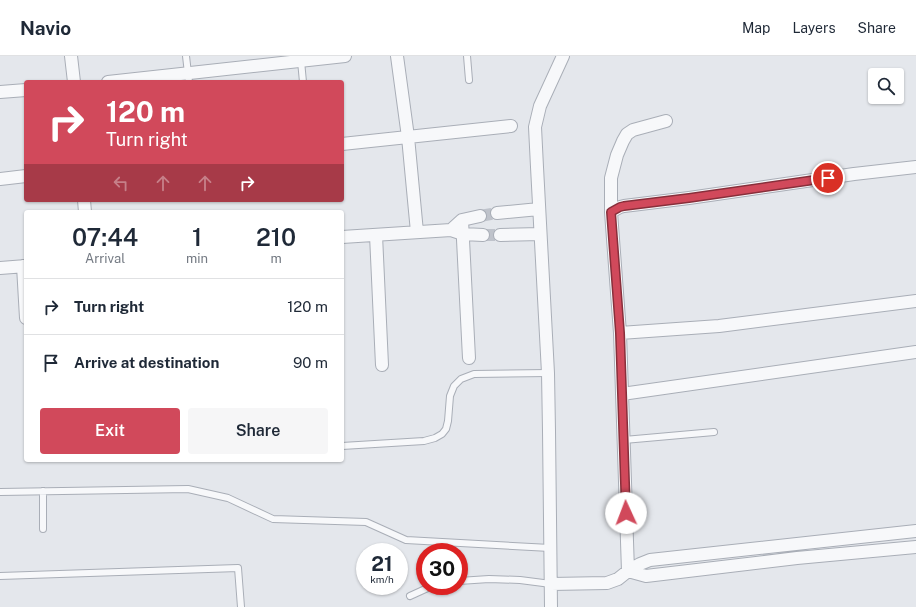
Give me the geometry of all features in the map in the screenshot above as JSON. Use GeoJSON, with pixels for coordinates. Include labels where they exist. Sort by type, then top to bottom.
{"type":"FeatureCollection","features":[{"type":"Feature","properties":{"kind":"street"},"geometry":{"type":"LineString","coordinates":[[71,56],[74,80]]}},
{"type":"Feature","properties":{"kind":"street"},"geometry":{"type":"LineString","coordinates":[[140,80],[189,77],[304,59],[344,56]]}},
{"type":"Feature","properties":{"kind":"street"},"geometry":{"type":"LineString","coordinates":[[396,56],[408,137],[417,232]]}},
{"type":"Feature","properties":{"kind":"street"},"geometry":{"type":"LineString","coordinates":[[551,607],[548,373],[535,127],[540,106],[563,56]]}},
{"type":"Feature","properties":{"kind":"street"},"geometry":{"type":"LineString","coordinates":[[0,92],[24,90]]}},
{"type":"Feature","properties":{"kind":"street"},"geometry":{"type":"LineString","coordinates":[[628,571],[620,333],[611,212],[611,178],[617,154],[622,141],[627,134],[632,130],[666,121]]}},
{"type":"Feature","properties":{"kind":"street"},"geometry":{"type":"LineString","coordinates":[[344,144],[511,126]]}},
{"type":"Feature","properties":{"kind":"street"},"geometry":{"type":"LineString","coordinates":[[611,212],[624,206],[854,174],[916,167]]}},
{"type":"Feature","properties":{"kind":"street"},"geometry":{"type":"LineString","coordinates":[[0,179],[24,176]]}},
{"type":"Feature","properties":{"kind":"street"},"geometry":{"type":"LineString","coordinates":[[497,213],[539,209]]}},
{"type":"Feature","properties":{"kind":"street"},"geometry":{"type":"LineString","coordinates":[[451,230],[462,220],[480,216]]}},
{"type":"Feature","properties":{"kind":"street"},"geometry":{"type":"LineString","coordinates":[[462,220],[469,358]]}},
{"type":"Feature","properties":{"kind":"street"},"geometry":{"type":"LineString","coordinates":[[344,237],[451,230],[463,234],[483,235]]}},
{"type":"Feature","properties":{"kind":"street"},"geometry":{"type":"LineString","coordinates":[[500,235],[540,234]]}},
{"type":"Feature","properties":{"kind":"street"},"geometry":{"type":"LineString","coordinates":[[376,235],[382,365]]}},
{"type":"Feature","properties":{"kind":"street"},"geometry":{"type":"LineString","coordinates":[[0,268],[24,266]]}},
{"type":"Feature","properties":{"kind":"street"},"geometry":{"type":"LineString","coordinates":[[620,333],[719,326],[916,301]]}},
{"type":"Feature","properties":{"kind":"street"},"geometry":{"type":"LineString","coordinates":[[622,394],[916,352]]}},
{"type":"Feature","properties":{"kind":"street"},"geometry":{"type":"LineString","coordinates":[[551,584],[607,583],[618,579],[628,571],[650,560],[916,531]]}},
{"type":"Feature","properties":{"kind":"street"},"geometry":{"type":"LineString","coordinates":[[628,571],[646,576],[798,558],[916,547]]}},
{"type":"Feature","properties":{"kind":"lane"},"geometry":{"type":"LineString","coordinates":[[186,56],[189,77]]}},
{"type":"Feature","properties":{"kind":"lane"},"geometry":{"type":"LineString","coordinates":[[467,56],[470,80]]}},
{"type":"Feature","properties":{"kind":"lane"},"geometry":{"type":"LineString","coordinates":[[303,80],[304,59]]}},
{"type":"Feature","properties":{"kind":"lane"},"geometry":{"type":"LineString","coordinates":[[344,446],[424,441],[435,438],[442,434],[446,429],[450,396],[454,386],[461,379],[474,374],[548,373]]}},
{"type":"Feature","properties":{"kind":"lane"},"geometry":{"type":"LineString","coordinates":[[624,440],[714,432]]}},
{"type":"Feature","properties":{"kind":"lane"},"geometry":{"type":"LineString","coordinates":[[0,492],[188,489],[228,498],[273,519],[366,522],[406,540],[550,548]]}},
{"type":"Feature","properties":{"kind":"lane"},"geometry":{"type":"LineString","coordinates":[[43,491],[43,529]]}},
{"type":"Feature","properties":{"kind":"lane"},"geometry":{"type":"LineString","coordinates":[[0,576],[238,568],[241,607]]}},
{"type":"Feature","properties":{"kind":"lane"},"geometry":{"type":"LineString","coordinates":[[468,580],[520,580],[551,584]]}},
{"type":"Feature","properties":{"kind":"lane"},"geometry":{"type":"LineString","coordinates":[[410,596],[416,593]]}},
{"type":"Feature","properties":{"kind":"tunnel"},"geometry":{"type":"LineString","coordinates":[[480,216],[497,213]]}},
{"type":"Feature","properties":{"kind":"tunnel"},"geometry":{"type":"LineString","coordinates":[[483,235],[500,235]]}},
{"type":"Feature","properties":{"kind":"route"},"geometry":{"type":"LineString","coordinates":[[626,513],[620,333],[611,212],[624,206],[828,178]]}}]}
